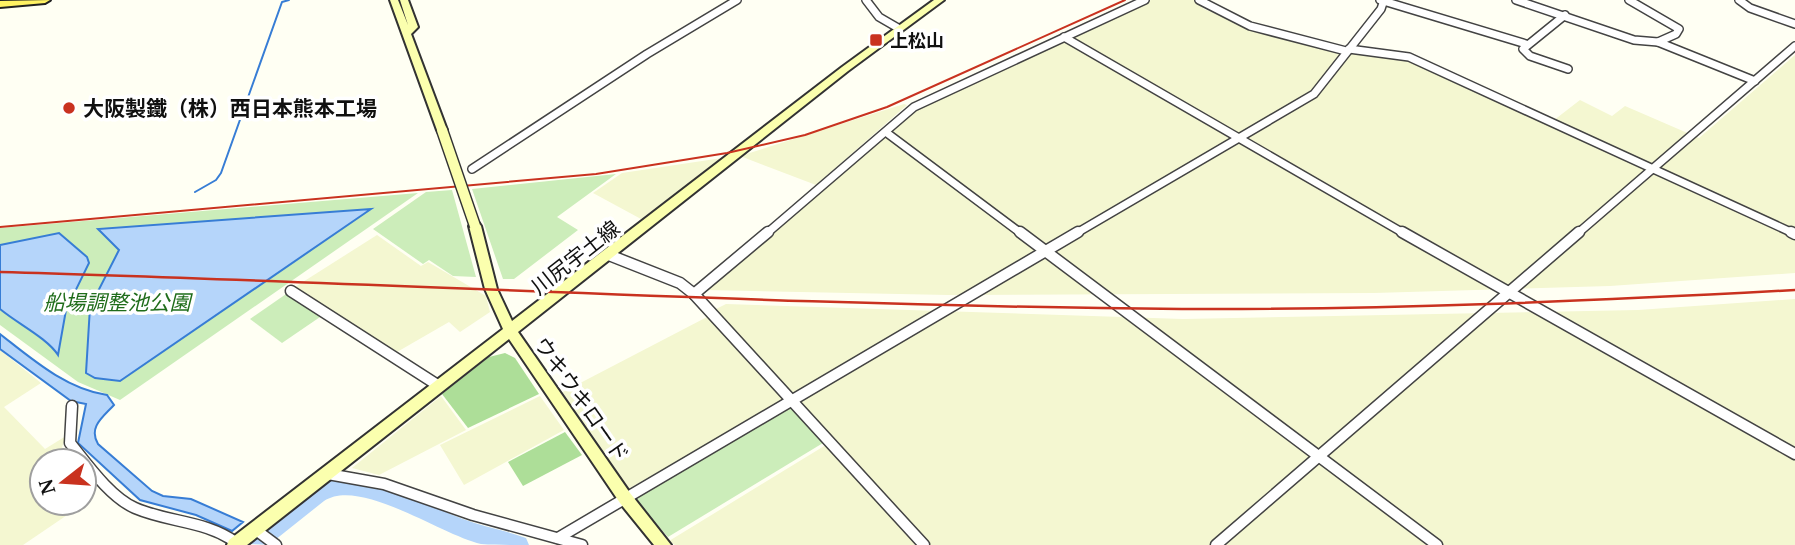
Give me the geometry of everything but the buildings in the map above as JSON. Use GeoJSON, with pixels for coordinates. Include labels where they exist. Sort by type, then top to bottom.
{"type":"FeatureCollection","features":[{"type":"Feature","properties":{"kind":"main road"},"geometry":{"type":"LineString","coordinates":[[0,4],[45,0]]}},
{"type":"Feature","properties":{"kind":"street"},"geometry":{"type":"LineString","coordinates":[[0,4],[9,0]]}},
{"type":"Feature","properties":{"kind":"street"},"geometry":{"type":"LineString","coordinates":[[386,0],[395,19],[404,29]]}},
{"type":"Feature","properties":{"kind":"street"},"geometry":{"type":"LineString","coordinates":[[394,0],[404,29]]}},
{"type":"Feature","properties":{"kind":"street"},"geometry":{"type":"LineString","coordinates":[[404,0],[413,27],[404,29]]}},
{"type":"Feature","properties":{"kind":"street"},"geometry":{"type":"LineString","coordinates":[[472,169],[647,54],[737,0]]}},
{"type":"Feature","properties":{"kind":"street"},"geometry":{"type":"LineString","coordinates":[[866,0],[875,14],[898,28]]}},
{"type":"Feature","properties":{"kind":"street","name":"川尻宇土線"},"geometry":{"type":"LineString","coordinates":[[236,544],[898,28],[940,0]]}},
{"type":"Feature","properties":{"kind":"street"},"geometry":{"type":"LineString","coordinates":[[694,294],[887,133],[914,107],[1145,0]]}},
{"type":"Feature","properties":{"kind":"street"},"geometry":{"type":"LineString","coordinates":[[1199,0],[1250,26],[1347,50],[1409,57],[1795,234]]}},
{"type":"Feature","properties":{"kind":"street"},"geometry":{"type":"LineString","coordinates":[[558,538],[1314,94],[1382,0],[1526,44]]}},
{"type":"Feature","properties":{"kind":"street"},"geometry":{"type":"LineString","coordinates":[[1516,0],[1634,40],[1658,42],[1755,81]]}},
{"type":"Feature","properties":{"kind":"street"},"geometry":{"type":"LineString","coordinates":[[1629,0],[1679,30],[1658,42]]}},
{"type":"Feature","properties":{"kind":"street"},"geometry":{"type":"LineString","coordinates":[[1738,0],[1750,8],[1795,24]]}},
{"type":"Feature","properties":{"kind":"street"},"geometry":{"type":"LineString","coordinates":[[1565,15],[1526,44],[1525,53],[1568,68]]}},
{"type":"Feature","properties":{"kind":"street","name":"ウキウキロード"},"geometry":{"type":"LineString","coordinates":[[404,29],[475,226],[491,289],[510,332],[625,498],[663,545]]}},
{"type":"Feature","properties":{"kind":"street"},"geometry":{"type":"LineString","coordinates":[[1064,37],[1238,140],[1795,454]]}},
{"type":"Feature","properties":{"kind":"street"},"geometry":{"type":"LineString","coordinates":[[1216,545],[1795,46]]}},
{"type":"Feature","properties":{"kind":"street"},"geometry":{"type":"LineString","coordinates":[[887,133],[1437,545]]}},
{"type":"Feature","properties":{"kind":"street"},"geometry":{"type":"LineString","coordinates":[[609,255],[680,283],[694,294],[924,545]]}},
{"type":"Feature","properties":{"kind":"street"},"geometry":{"type":"LineString","coordinates":[[291,291],[439,386]]}},
{"type":"Feature","properties":{"kind":"street"},"geometry":{"type":"LineString","coordinates":[[72,407],[70,443],[132,508],[188,519],[229,536],[236,544]]}},
{"type":"Feature","properties":{"kind":"street"},"geometry":{"type":"LineString","coordinates":[[328,474],[384,484],[473,515],[582,545]]}},
{"type":"Feature","properties":{"kind":"street"},"geometry":{"type":"LineString","coordinates":[[256,530],[276,545]]}},
{"type":"Feature","properties":{"kind":"green space"},"geometry":{"type":"Polygon","coordinates":[[[1151,0],[1195,0],[1204,9],[1258,31],[1339,50],[1397,54],[1549,124],[1580,100],[1612,116],[1625,106],[1699,138],[1795,55],[1795,273],[1610,286],[1374,293],[949,295],[704,290],[918,109],[1151,0]]]}},
{"type":"Feature","properties":{"kind":"green space"},"geometry":{"type":"Polygon","coordinates":[[[907,105],[816,185],[740,156],[907,105]]]}},
{"type":"Feature","properties":{"kind":"green space"},"geometry":{"type":"Polygon","coordinates":[[[722,158],[641,219],[593,193],[622,173],[722,158]]]}},
{"type":"Feature","properties":{"kind":"green space"},"geometry":{"type":"Polygon","coordinates":[[[616,174],[557,217],[578,230],[514,279],[503,279],[472,189],[616,174]]]}},
{"type":"Feature","properties":{"kind":"green space"},"geometry":{"type":"Polygon","coordinates":[[[452,190],[476,277],[453,276],[429,260],[423,264],[373,229],[426,192],[452,190]]]}},
{"type":"Feature","properties":{"kind":"green space","name":"船場調整池公園"},"geometry":{"type":"Polygon","coordinates":[[[418,193],[120,400],[78,382],[0,325],[0,228],[418,193]]]}},
{"type":"Feature","properties":{"kind":"green space"},"geometry":{"type":"Polygon","coordinates":[[[377,235],[421,266],[428,262],[486,296],[490,312],[460,332],[449,322],[397,352],[295,287],[377,235]]]}},
{"type":"Feature","properties":{"kind":"green space"},"geometry":{"type":"Polygon","coordinates":[[[289,292],[323,315],[282,343],[250,319],[289,292]]]}},
{"type":"Feature","properties":{"kind":"green space"},"geometry":{"type":"Polygon","coordinates":[[[1795,299],[1795,545],[675,545],[669,541],[834,440],[714,310],[726,304],[1183,319],[1638,310],[1795,299]]]}},
{"type":"Feature","properties":{"kind":"green space"},"geometry":{"type":"Polygon","coordinates":[[[707,317],[785,402],[626,490],[561,393],[707,317]]]}},
{"type":"Feature","properties":{"kind":"green space"},"geometry":{"type":"Polygon","coordinates":[[[0,350],[41,383],[4,407],[43,447],[28,447],[28,517],[64,517],[23,545],[0,545],[0,350]]]}},
{"type":"Feature","properties":{"kind":"green space"},"geometry":{"type":"Polygon","coordinates":[[[505,353],[515,358],[539,394],[468,428],[442,394],[489,357],[505,353]]]}},
{"type":"Feature","properties":{"kind":"green space"},"geometry":{"type":"Polygon","coordinates":[[[441,396],[466,430],[379,475],[352,468],[441,396]]]}},
{"type":"Feature","properties":{"kind":"green space"},"geometry":{"type":"Polygon","coordinates":[[[540,396],[564,430],[464,485],[440,445],[540,396]]]}},
{"type":"Feature","properties":{"kind":"green space"},"geometry":{"type":"Polygon","coordinates":[[[791,408],[823,443],[668,537],[632,497],[791,408]]]}},
{"type":"Feature","properties":{"kind":"green space"},"geometry":{"type":"Polygon","coordinates":[[[565,432],[582,455],[523,486],[508,462],[565,432]]]}},
{"type":"Feature","properties":{"kind":"green space"},"geometry":{"type":"Polygon","coordinates":[[[66,436],[62,447],[48,447],[66,436]]]}},
{"type":"Feature","properties":{"kind":"water"},"geometry":{"type":"Polygon","coordinates":[[[371,209],[120,381],[95,378],[86,373],[90,307],[119,250],[98,229],[371,209]]]}},
{"type":"Feature","properties":{"kind":"water"},"geometry":{"type":"Polygon","coordinates":[[[59,233],[87,257],[89,263],[66,310],[58,355],[40,337],[0,309],[0,245],[59,233]]]}},
{"type":"Feature","properties":{"kind":"water"},"geometry":{"type":"Polygon","coordinates":[[[0,334],[64,380],[92,392],[107,395],[114,405],[101,418],[96,427],[95,438],[98,444],[152,491],[163,496],[191,499],[243,522],[232,531],[196,515],[140,500],[98,461],[98,447],[82,447],[78,443],[86,404],[71,401],[0,349],[0,334]]]}},
{"type":"Feature","properties":{"kind":"waterway"},"geometry":{"type":"LineString","coordinates":[[195,192],[216,180],[221,173],[282,2],[289,0]]}},
{"type":"Feature","properties":{"kind":"waterway"},"geometry":{"type":"LineString","coordinates":[[273,531],[323,490],[345,487],[380,493],[445,522],[518,545]]}},
{"type":"Feature","properties":{"kind":"waterway"},"geometry":{"type":"LineString","coordinates":[[256,537],[266,545]]}},
{"type":"Feature","properties":{"kind":"railway"},"geometry":{"type":"LineString","coordinates":[[0,227],[596,174],[727,153],[805,135],[887,107],[1125,0]]}},
{"type":"Feature","properties":{"kind":"railway"},"geometry":{"type":"LineString","coordinates":[[0,272],[886,304],[1182,309],[1489,304],[1795,290]]}},
{"type":"Feature","properties":{"kind":"place","name":"上松山"},"geometry":{"type":"Point","coordinates":[876,40]}},
{"type":"Feature","properties":{"kind":"place","name":"大阪製鐵（株）西日本熊本工場"},"geometry":{"type":"Point","coordinates":[69,108]}}]}
